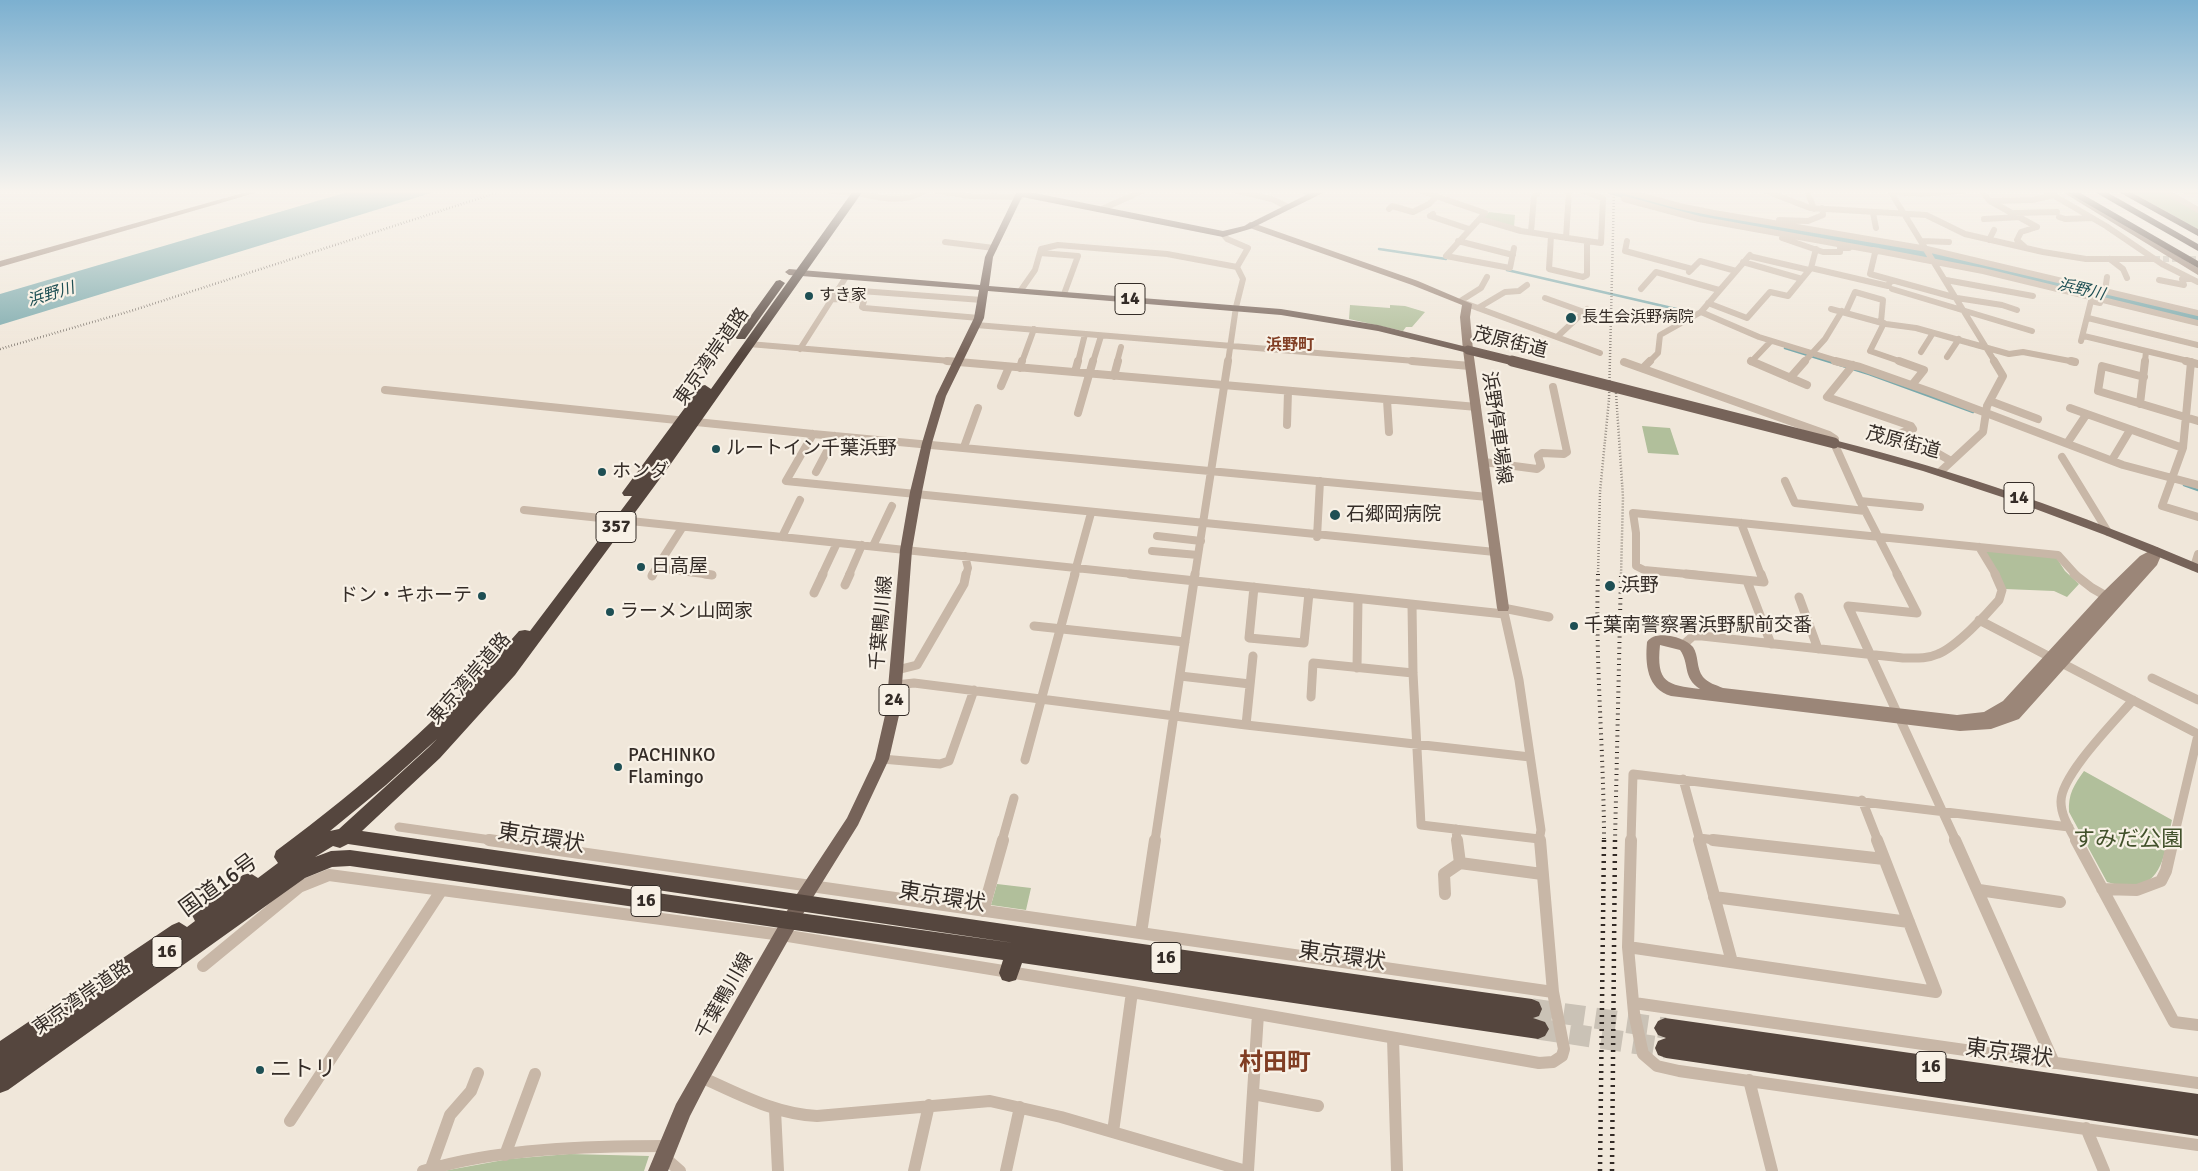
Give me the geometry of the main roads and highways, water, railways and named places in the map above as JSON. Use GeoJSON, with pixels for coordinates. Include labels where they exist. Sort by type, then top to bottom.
{"type":"FeatureCollection","features":[{"type":"Feature","properties":{"kind":"highway","name":"東京湾岸道路"},"geometry":{"type":"LineString","coordinates":[[0,1082],[301,871],[434,753],[509,671],[548,621],[616,520],[814,246]]}},
{"type":"Feature","properties":{"kind":"highway"},"geometry":{"type":"LineString","coordinates":[[2165,246],[2198,265]]}},
{"type":"Feature","properties":{"kind":"highway"},"geometry":{"type":"LineString","coordinates":[[2178,246],[2198,257]]}},
{"type":"Feature","properties":{"kind":"highway","name":"東京湾岸道路"},"geometry":{"type":"LineString","coordinates":[[688,421],[749,344],[794,273]]}},
{"type":"Feature","properties":{"kind":"highway","name":"東京湾岸道路"},"geometry":{"type":"LineString","coordinates":[[0,1053],[290,852],[392,770],[436,730],[495,670],[616,520]]}},
{"type":"Feature","properties":{"kind":"highway"},"geometry":{"type":"LineString","coordinates":[[338,839],[333,829],[339,814]]}},
{"type":"Feature","properties":{"kind":"highway","name":"16"},"geometry":{"type":"LineString","coordinates":[[338,839],[347,848],[441,861],[503,879]]}},
{"type":"Feature","properties":{"kind":"highway","name":"東京環状"},"geometry":{"type":"LineString","coordinates":[[338,839],[801,902],[1139,954],[1532,1009]]}},
{"type":"Feature","properties":{"kind":"highway","name":"国道16号"},"geometry":{"type":"LineString","coordinates":[[0,1067],[239,902],[319,844],[338,839]]}},
{"type":"Feature","properties":{"kind":"highway","name":"16"},"geometry":{"type":"LineString","coordinates":[[301,871],[331,860],[350,858],[503,879],[786,929],[894,934],[1538,1029]]}},
{"type":"Feature","properties":{"kind":"highway"},"geometry":{"type":"LineString","coordinates":[[1009,973],[1014,952]]}},
{"type":"Feature","properties":{"kind":"highway","name":"東京環状"},"geometry":{"type":"LineString","coordinates":[[2198,1105],[1665,1038],[2198,1125]]}},
{"type":"Feature","properties":{"kind":"main road","name":"千葉鴨川線"},"geometry":{"type":"LineString","coordinates":[[658,1171],[701,1077],[801,902],[853,821],[882,759],[896,685],[906,550],[916,492],[938,403],[978,321],[986,268],[995,246]]}},
{"type":"Feature","properties":{"kind":"main road","name":"茂原街道"},"geometry":{"type":"LineString","coordinates":[[794,273],[846,277],[983,294],[1021,290],[1236,307],[1342,321],[1468,350],[1834,443],[1940,472],[2008,494],[2157,551],[2196,568]]}},
{"type":"Feature","properties":{"kind":"water"},"geometry":{"type":"Polygon","coordinates":[[[165,246],[259,246],[0,325],[0,294],[165,246]]]}},
{"type":"Feature","properties":{"kind":"waterway","name":"浜野川"},"geometry":{"type":"LineString","coordinates":[[1881,246],[1907,250],[2198,318]]}},
{"type":"Feature","properties":{"kind":"waterway"},"geometry":{"type":"LineString","coordinates":[[1379,249],[1446,259]]}},
{"type":"Feature","properties":{"kind":"waterway"},"geometry":{"type":"LineString","coordinates":[[1507,270],[1698,314]]}},
{"type":"Feature","properties":{"kind":"waterway"},"geometry":{"type":"LineString","coordinates":[[1785,348],[1869,374],[1973,412]]}},
{"type":"Feature","properties":{"kind":"waterway"},"geometry":{"type":"LineString","coordinates":[[2184,485],[2198,490]]}},
{"type":"Feature","properties":{"kind":"tunnel"},"geometry":{"type":"LineString","coordinates":[[2154,259],[2198,259]]}},
{"type":"Feature","properties":{"kind":"tunnel"},"geometry":{"type":"LineString","coordinates":[[1532,1009],[1665,1028]]}},
{"type":"Feature","properties":{"kind":"tunnel"},"geometry":{"type":"LineString","coordinates":[[1538,1029],[1666,1048]]}},
{"type":"Feature","properties":{"kind":"railway"},"geometry":{"type":"LineString","coordinates":[[0,349],[134,310],[333,246]]}},
{"type":"Feature","properties":{"kind":"railway"},"geometry":{"type":"LineString","coordinates":[[1598,575],[1600,492],[1609,399],[1613,246]]}},
{"type":"Feature","properties":{"kind":"railway"},"geometry":{"type":"LineString","coordinates":[[1616,393],[1623,497],[1621,575]]}},
{"type":"Feature","properties":{"kind":"railway"},"geometry":{"type":"LineString","coordinates":[[1598,574],[1597,607],[1604,841]]}},
{"type":"Feature","properties":{"kind":"railway"},"geometry":{"type":"LineString","coordinates":[[1615,841],[1621,574]]}},
{"type":"Feature","properties":{"kind":"railway"},"geometry":{"type":"LineString","coordinates":[[1612,1171],[1615,840]]}},
{"type":"Feature","properties":{"kind":"railway"},"geometry":{"type":"LineString","coordinates":[[1600,1171],[1604,841]]}},
{"type":"Feature","properties":{"kind":"place","name":"すき家"},"geometry":{"type":"Point","coordinates":[809,296]}},
{"type":"Feature","properties":{"kind":"place","name":"長生会浜野病院"},"geometry":{"type":"Point","coordinates":[1571,318]}},
{"type":"Feature","properties":{"kind":"place","name":"ルートイン千葉浜野"},"geometry":{"type":"Point","coordinates":[716,449]}},
{"type":"Feature","properties":{"kind":"place","name":"ホンダ"},"geometry":{"type":"Point","coordinates":[602,472]}},
{"type":"Feature","properties":{"kind":"place","name":"石郷岡病院"},"geometry":{"type":"Point","coordinates":[1335,515]}},
{"type":"Feature","properties":{"kind":"place","name":"日高屋"},"geometry":{"type":"Point","coordinates":[641,567]}},
{"type":"Feature","properties":{"kind":"place","name":"浜野"},"geometry":{"type":"Point","coordinates":[1610,586]}},
{"type":"Feature","properties":{"kind":"place","name":"ドン・キホーテ"},"geometry":{"type":"Point","coordinates":[482,596]}},
{"type":"Feature","properties":{"kind":"place","name":"ラーメン山岡家"},"geometry":{"type":"Point","coordinates":[610,612]}},
{"type":"Feature","properties":{"kind":"place","name":"千葉南警察署浜野駅前交番"},"geometry":{"type":"Point","coordinates":[1574,626]}},
{"type":"Feature","properties":{"kind":"place","name":"PACHINKO Flamingo"},"geometry":{"type":"Point","coordinates":[618,767]}},
{"type":"Feature","properties":{"kind":"place","name":"ニトリ"},"geometry":{"type":"Point","coordinates":[260,1070]}},
{"type":"Feature","properties":{"kind":"district","name":"浜野町"},"geometry":{"type":"Point","coordinates":[1290,346]}},
{"type":"Feature","properties":{"kind":"district","name":"村田町"},"geometry":{"type":"Point","coordinates":[1275,1064]}},
{"type":"Feature","properties":{"kind":"park label","name":"すみだ公園"},"geometry":{"type":"Point","coordinates":[2128,840]}}]}
